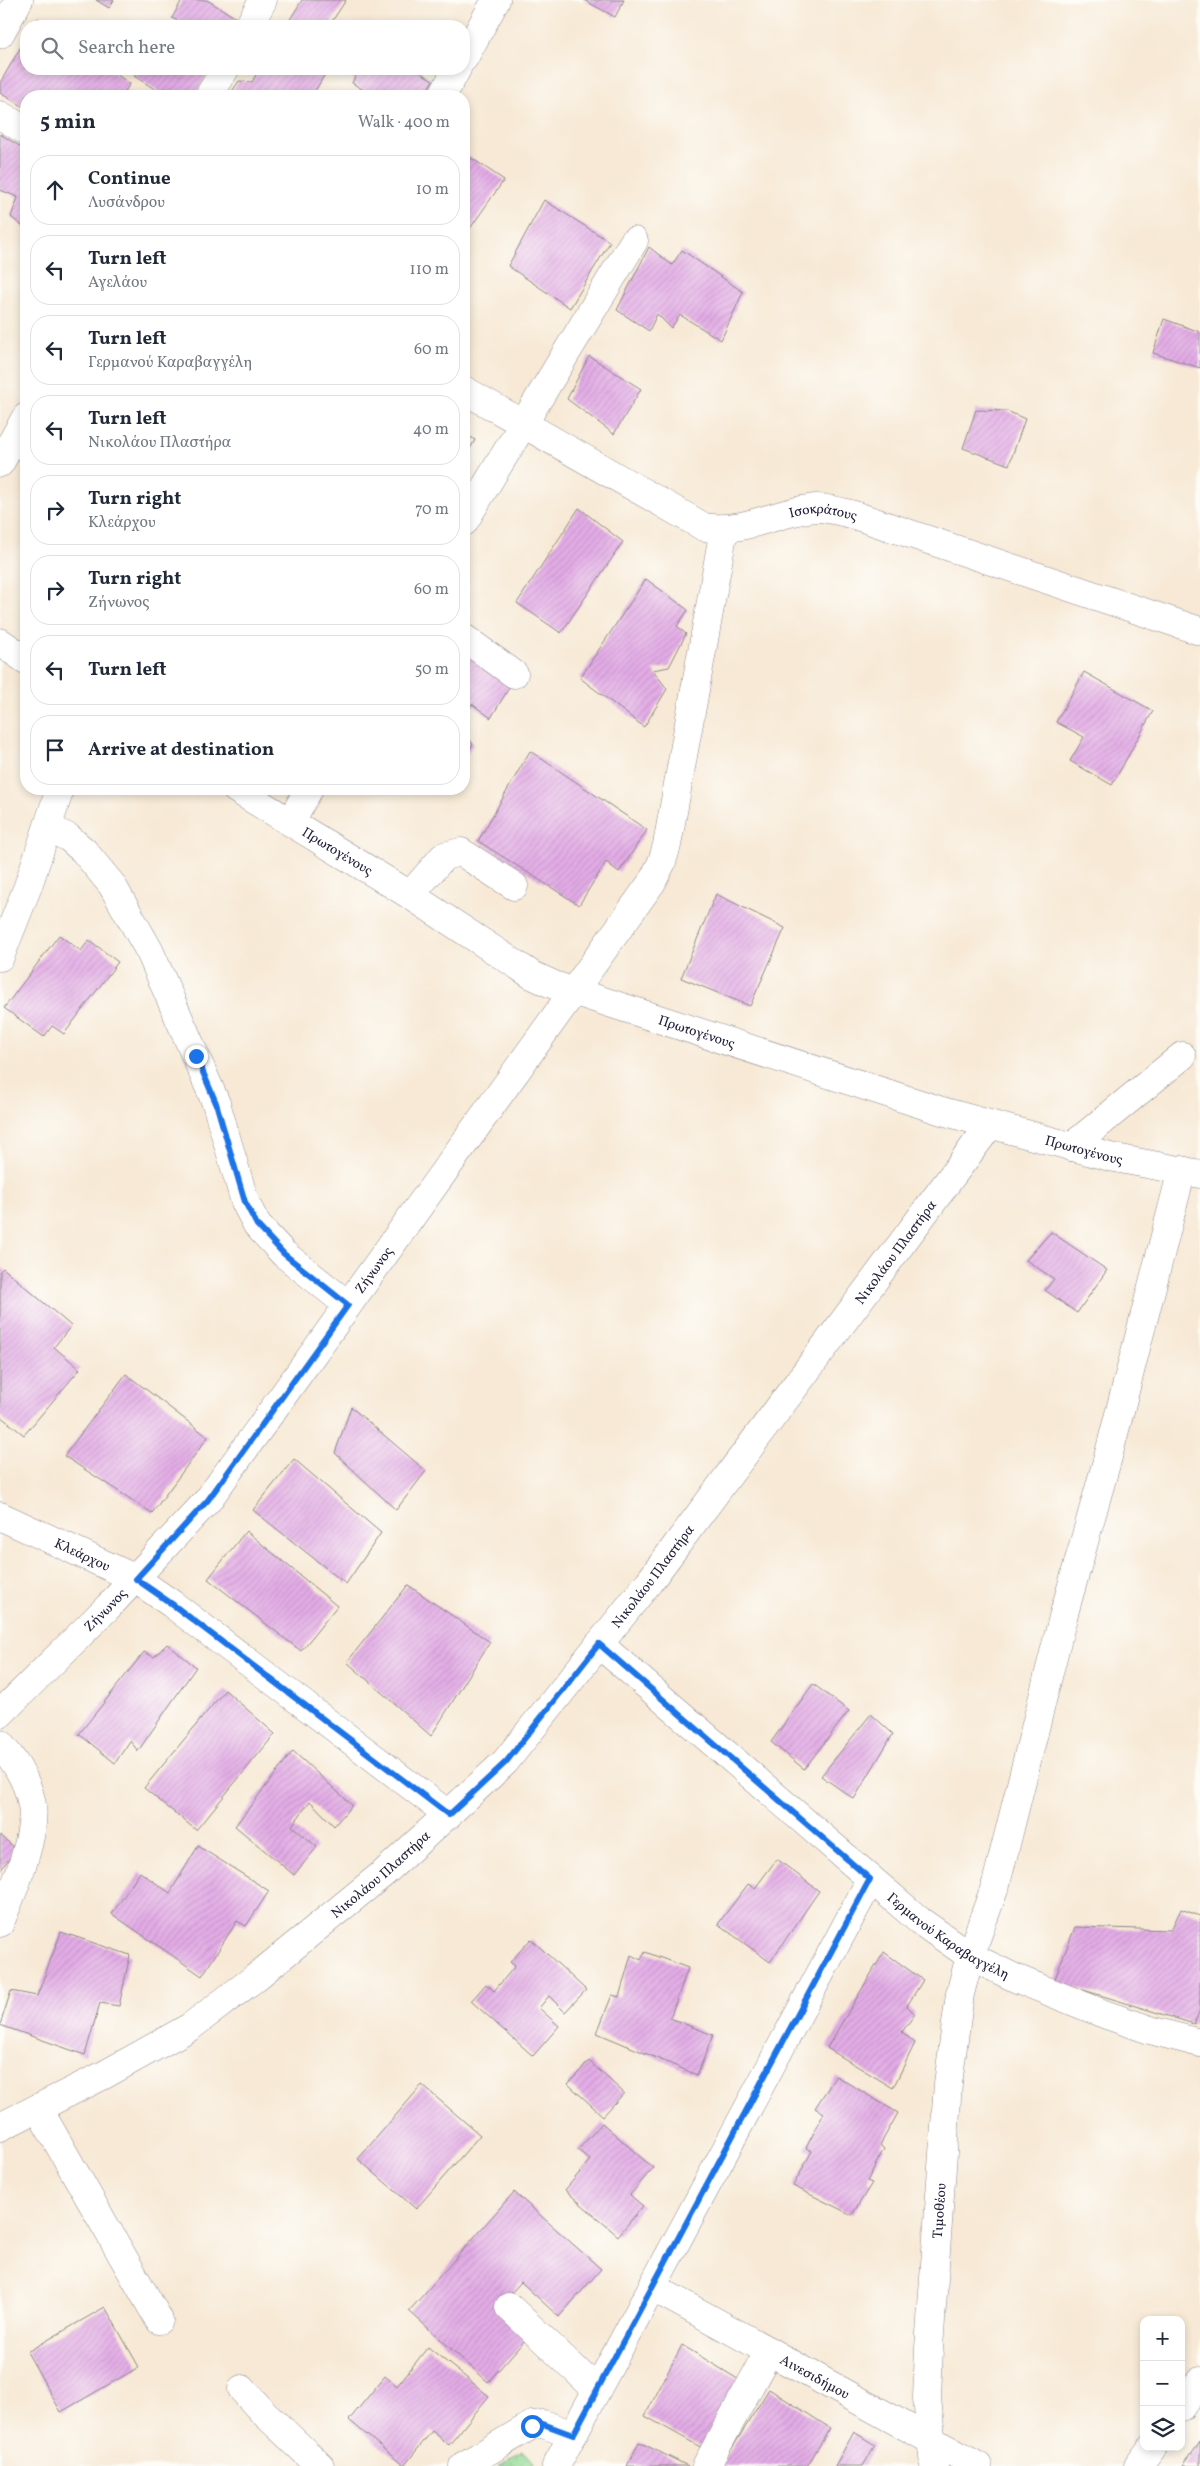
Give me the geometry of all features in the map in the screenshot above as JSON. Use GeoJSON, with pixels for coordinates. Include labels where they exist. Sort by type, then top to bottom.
{"type":"FeatureCollection","features":[{"type":"Feature","properties":{"kind":"street"},"geometry":{"type":"LineString","coordinates":[[0,34],[19,0]]}},
{"type":"Feature","properties":{"kind":"street"},"geometry":{"type":"LineString","coordinates":[[251,20],[263,0]]}},
{"type":"Feature","properties":{"kind":"street"},"geometry":{"type":"LineString","coordinates":[[470,47],[496,0]]}},
{"type":"Feature","properties":{"kind":"street"},"geometry":{"type":"LineString","coordinates":[[213,90],[221,75]]}},
{"type":"Feature","properties":{"kind":"street"},"geometry":{"type":"LineString","coordinates":[[445,90],[454,75]]}},
{"type":"Feature","properties":{"kind":"street"},"geometry":{"type":"LineString","coordinates":[[0,115],[20,127]]}},
{"type":"Feature","properties":{"kind":"street"},"geometry":{"type":"LineString","coordinates":[[470,512],[634,241]]}},
{"type":"Feature","properties":{"kind":"street","name":"Ισοκράτους"},"geometry":{"type":"LineString","coordinates":[[470,394],[522,425],[704,527],[736,528],[793,512],[817,508],[832,509],[1200,631]]}},
{"type":"Feature","properties":{"kind":"street"},"geometry":{"type":"LineString","coordinates":[[0,463],[20,428]]}},
{"type":"Feature","properties":{"kind":"street","name":"Ζήνωνος"},"geometry":{"type":"LineString","coordinates":[[0,1714],[136,1579],[208,1500],[652,882],[662,862],[724,529]]}},
{"type":"Feature","properties":{"kind":"street"},"geometry":{"type":"LineString","coordinates":[[0,642],[20,656]]}},
{"type":"Feature","properties":{"kind":"street"},"geometry":{"type":"LineString","coordinates":[[470,642],[514,674]]}},
{"type":"Feature","properties":{"kind":"street"},"geometry":{"type":"LineString","coordinates":[[0,957],[58,795]]}},
{"type":"Feature","properties":{"kind":"street","name":"Πρωτογένους"},"geometry":{"type":"LineString","coordinates":[[246,795],[410,895],[532,975],[574,992],[942,1112],[1110,1157],[1191,1172]]}},
{"type":"Feature","properties":{"kind":"street"},"geometry":{"type":"LineString","coordinates":[[291,821],[306,795]]}},
{"type":"Feature","properties":{"kind":"street"},"geometry":{"type":"LineString","coordinates":[[48,827],[69,838],[96,864],[112,885],[150,952],[216,1103],[245,1202],[257,1225],[284,1254],[348,1305]]}},
{"type":"Feature","properties":{"kind":"street"},"geometry":{"type":"LineString","coordinates":[[410,895],[444,856],[461,852],[514,886]]}},
{"type":"Feature","properties":{"kind":"street"},"geometry":{"type":"LineString","coordinates":[[1071,1147],[1182,1056]]}},
{"type":"Feature","properties":{"kind":"street","name":"Νικολάου Πλαστήρα"},"geometry":{"type":"LineString","coordinates":[[0,2127],[104,2075],[190,2027],[291,1949],[385,1872],[506,1762],[649,1582],[990,1125]]}},
{"type":"Feature","properties":{"kind":"street","name":"Τιμοθέου"},"geometry":{"type":"LineString","coordinates":[[932,2454],[927,2398],[929,2348],[948,2084],[955,2022],[970,1956],[996,1884],[1063,1616],[1191,1172]]}},
{"type":"Feature","properties":{"kind":"street","name":"Κλεάρχου"},"geometry":{"type":"LineString","coordinates":[[0,1516],[136,1579],[172,1604],[449,1815]]}},
{"type":"Feature","properties":{"kind":"street","name":"Γερμανού Καραβαγγέλη"},"geometry":{"type":"LineString","coordinates":[[599,1644],[870,1879],[920,1921],[970,1956],[1015,1978],[1104,2014],[1150,2030],[1200,2043]]}},
{"type":"Feature","properties":{"kind":"street"},"geometry":{"type":"LineString","coordinates":[[0,1744],[20,1773],[32,1807],[29,1836],[18,1875],[0,1924]]}},
{"type":"Feature","properties":{"kind":"street"},"geometry":{"type":"LineString","coordinates":[[556,2466],[870,1879]]}},
{"type":"Feature","properties":{"kind":"street"},"geometry":{"type":"LineString","coordinates":[[38,2108],[159,2320]]}},
{"type":"Feature","properties":{"kind":"street","name":"Αινεσιδήμου"},"geometry":{"type":"LineString","coordinates":[[652,2287],[769,2351],[932,2454],[978,2466]]}},
{"type":"Feature","properties":{"kind":"street"},"geometry":{"type":"LineString","coordinates":[[509,2307],[597,2390]]}},
{"type":"Feature","properties":{"kind":"street"},"geometry":{"type":"LineString","coordinates":[[706,2466],[769,2351]]}},
{"type":"Feature","properties":{"kind":"street"},"geometry":{"type":"LineString","coordinates":[[1182,2406],[1200,2382]]}},
{"type":"Feature","properties":{"kind":"street"},"geometry":{"type":"LineString","coordinates":[[242,2389],[261,2410],[320,2466]]}},
{"type":"Feature","properties":{"kind":"street"},"geometry":{"type":"LineString","coordinates":[[463,2466],[537,2424],[573,2435]]}},
{"type":"Feature","properties":{"kind":"street"},"geometry":{"type":"LineString","coordinates":[[1138,2466],[1149,2451]]}},
{"type":"Feature","properties":{"kind":"green space"},"geometry":{"type":"Polygon","coordinates":[[[522,2451],[534,2461],[531,2466],[499,2466],[522,2451]]]}},
{"type":"Feature","properties":{"kind":"building"},"geometry":{"type":"Polygon","coordinates":[[[96,0],[114,0],[109,8],[96,0]]]}},
{"type":"Feature","properties":{"kind":"building"},"geometry":{"type":"Polygon","coordinates":[[[182,0],[207,0],[238,19],[176,20],[172,18],[182,0]]]}},
{"type":"Feature","properties":{"kind":"building"},"geometry":{"type":"Polygon","coordinates":[[[302,0],[346,0],[333,20],[290,20],[302,0]]]}},
{"type":"Feature","properties":{"kind":"building"},"geometry":{"type":"Polygon","coordinates":[[[584,0],[624,0],[615,17],[584,0]]]}},
{"type":"Feature","properties":{"kind":"building"},"geometry":{"type":"Polygon","coordinates":[[[20,48],[20,75],[117,75],[130,84],[126,90],[20,90],[20,105],[0,93],[0,83],[20,48]]]}},
{"type":"Feature","properties":{"kind":"building"},"geometry":{"type":"Polygon","coordinates":[[[207,75],[198,90],[156,90],[134,76],[207,75]]]}},
{"type":"Feature","properties":{"kind":"building"},"geometry":{"type":"Polygon","coordinates":[[[256,75],[324,75],[316,90],[233,90],[239,81],[252,82],[256,75]]]}},
{"type":"Feature","properties":{"kind":"building"},"geometry":{"type":"Polygon","coordinates":[[[356,75],[424,75],[433,80],[427,90],[362,90],[352,83],[356,75]]]}},
{"type":"Feature","properties":{"kind":"building"},"geometry":{"type":"Polygon","coordinates":[[[0,134],[20,146],[20,224],[11,217],[18,197],[0,190],[0,134]]]}},
{"type":"Feature","properties":{"kind":"building"},"geometry":{"type":"Polygon","coordinates":[[[470,157],[504,180],[470,228],[470,157]]]}},
{"type":"Feature","properties":{"kind":"building"},"geometry":{"type":"Polygon","coordinates":[[[544,200],[610,242],[570,308],[508,266],[544,200]]]}},
{"type":"Feature","properties":{"kind":"building"},"geometry":{"type":"Polygon","coordinates":[[[649,247],[672,265],[682,250],[743,292],[721,340],[680,315],[671,328],[657,314],[649,331],[617,310],[649,247]]]}},
{"type":"Feature","properties":{"kind":"building"},"geometry":{"type":"Polygon","coordinates":[[[1164,319],[1200,332],[1200,368],[1153,353],[1164,319]]]}},
{"type":"Feature","properties":{"kind":"building"},"geometry":{"type":"Polygon","coordinates":[[[589,356],[641,389],[614,434],[567,399],[589,356]]]}},
{"type":"Feature","properties":{"kind":"building"},"geometry":{"type":"Polygon","coordinates":[[[976,410],[1007,411],[1025,419],[1009,465],[963,448],[976,410]]]}},
{"type":"Feature","properties":{"kind":"building"},"geometry":{"type":"Polygon","coordinates":[[[470,437],[475,440],[470,449],[470,437]]]}},
{"type":"Feature","properties":{"kind":"building"},"geometry":{"type":"Polygon","coordinates":[[[579,508],[623,542],[561,633],[517,603],[579,508]]]}},
{"type":"Feature","properties":{"kind":"building"},"geometry":{"type":"Polygon","coordinates":[[[646,579],[688,610],[677,626],[686,634],[669,667],[653,670],[667,689],[644,727],[580,678],[646,579]]]}},
{"type":"Feature","properties":{"kind":"building"},"geometry":{"type":"Polygon","coordinates":[[[470,657],[510,686],[491,718],[472,704],[470,708],[470,657]]]}},
{"type":"Feature","properties":{"kind":"building"},"geometry":{"type":"Polygon","coordinates":[[[1084,672],[1153,711],[1112,785],[1070,761],[1084,737],[1056,722],[1084,672]]]}},
{"type":"Feature","properties":{"kind":"building"},"geometry":{"type":"Polygon","coordinates":[[[530,751],[647,830],[619,872],[606,862],[579,905],[478,841],[530,751]]]}},
{"type":"Feature","properties":{"kind":"building"},"geometry":{"type":"Polygon","coordinates":[[[716,894],[785,928],[750,1006],[681,978],[716,894]]]}},
{"type":"Feature","properties":{"kind":"building"},"geometry":{"type":"Polygon","coordinates":[[[59,935],[81,951],[89,940],[118,962],[64,1034],[52,1026],[44,1037],[4,1008],[59,935]]]}},
{"type":"Feature","properties":{"kind":"building"},"geometry":{"type":"Polygon","coordinates":[[[1051,1232],[1107,1270],[1077,1313],[1045,1290],[1054,1279],[1026,1260],[1051,1232]]]}},
{"type":"Feature","properties":{"kind":"building"},"geometry":{"type":"Polygon","coordinates":[[[3,1268],[71,1326],[54,1347],[80,1369],[24,1435],[0,1416],[0,1271],[3,1268]]]}},
{"type":"Feature","properties":{"kind":"building"},"geometry":{"type":"Polygon","coordinates":[[[126,1374],[208,1437],[152,1513],[64,1456],[126,1374]]]}},
{"type":"Feature","properties":{"kind":"building"},"geometry":{"type":"Polygon","coordinates":[[[351,1407],[426,1471],[396,1510],[335,1453],[351,1407]]]}},
{"type":"Feature","properties":{"kind":"building"},"geometry":{"type":"Polygon","coordinates":[[[294,1459],[381,1533],[346,1584],[253,1510],[294,1459]]]}},
{"type":"Feature","properties":{"kind":"building"},"geometry":{"type":"Polygon","coordinates":[[[246,1531],[337,1606],[301,1651],[208,1579],[246,1531]]]}},
{"type":"Feature","properties":{"kind":"building"},"geometry":{"type":"Polygon","coordinates":[[[408,1585],[490,1642],[431,1736],[347,1662],[408,1585]]]}},
{"type":"Feature","properties":{"kind":"building"},"geometry":{"type":"Polygon","coordinates":[[[167,1644],[196,1667],[138,1751],[130,1741],[115,1763],[79,1734],[144,1652],[154,1657],[167,1644]]]}},
{"type":"Feature","properties":{"kind":"building"},"geometry":{"type":"Polygon","coordinates":[[[813,1684],[849,1711],[804,1769],[771,1742],[813,1684]]]}},
{"type":"Feature","properties":{"kind":"building"},"geometry":{"type":"Polygon","coordinates":[[[225,1690],[275,1734],[196,1830],[144,1788],[225,1690]]]}},
{"type":"Feature","properties":{"kind":"building"},"geometry":{"type":"Polygon","coordinates":[[[871,1714],[893,1734],[854,1799],[821,1776],[871,1714]]]}},
{"type":"Feature","properties":{"kind":"building"},"geometry":{"type":"Polygon","coordinates":[[[293,1751],[352,1805],[334,1826],[310,1801],[292,1826],[317,1847],[294,1875],[235,1826],[293,1751]]]}},
{"type":"Feature","properties":{"kind":"building"},"geometry":{"type":"Polygon","coordinates":[[[0,1835],[16,1849],[0,1871],[0,1835]]]}},
{"type":"Feature","properties":{"kind":"building"},"geometry":{"type":"Polygon","coordinates":[[[198,1846],[269,1891],[246,1926],[237,1921],[202,1976],[112,1914],[140,1872],[170,1893],[198,1846]]]}},
{"type":"Feature","properties":{"kind":"building"},"geometry":{"type":"Polygon","coordinates":[[[777,1859],[819,1891],[770,1962],[718,1924],[748,1884],[755,1888],[777,1859]]]}},
{"type":"Feature","properties":{"kind":"building"},"geometry":{"type":"Polygon","coordinates":[[[1181,1909],[1200,1916],[1200,2010],[1194,2024],[1054,1981],[1075,1927],[1171,1930],[1181,1909]]]}},
{"type":"Feature","properties":{"kind":"building"},"geometry":{"type":"Polygon","coordinates":[[[61,1932],[130,1955],[119,2006],[100,2003],[85,2055],[0,2025],[11,1991],[37,1996],[61,1932]]]}},
{"type":"Feature","properties":{"kind":"building"},"geometry":{"type":"Polygon","coordinates":[[[531,1939],[586,1990],[565,2012],[549,1996],[539,2008],[559,2026],[533,2056],[471,2001],[486,1984],[494,1991],[515,1966],[510,1962],[531,1939]]]}},
{"type":"Feature","properties":{"kind":"building"},"geometry":{"type":"Polygon","coordinates":[[[645,1952],[688,1968],[670,2018],[713,2035],[697,2075],[597,2033],[612,1995],[619,1997],[631,1955],[641,1960],[645,1952]]]}},
{"type":"Feature","properties":{"kind":"building"},"geometry":{"type":"Polygon","coordinates":[[[884,1952],[923,1980],[907,2006],[915,2014],[902,2032],[915,2043],[893,2088],[827,2048],[884,1952]]]}},
{"type":"Feature","properties":{"kind":"building"},"geometry":{"type":"Polygon","coordinates":[[[589,2061],[624,2093],[603,2116],[568,2084],[589,2061]]]}},
{"type":"Feature","properties":{"kind":"building"},"geometry":{"type":"Polygon","coordinates":[[[836,2076],[898,2113],[880,2145],[884,2149],[867,2181],[872,2183],[852,2215],[793,2186],[812,2151],[806,2148],[824,2113],[815,2108],[836,2076]]]}},
{"type":"Feature","properties":{"kind":"building"},"geometry":{"type":"Polygon","coordinates":[[[422,2085],[480,2135],[416,2209],[358,2159],[422,2085]]]}},
{"type":"Feature","properties":{"kind":"building"},"geometry":{"type":"Polygon","coordinates":[[[602,2123],[653,2168],[630,2195],[643,2206],[618,2236],[565,2190],[590,2160],[578,2150],[602,2123]]]}},
{"type":"Feature","properties":{"kind":"building"},"geometry":{"type":"Polygon","coordinates":[[[514,2192],[601,2269],[559,2317],[521,2282],[495,2311],[527,2338],[488,2382],[409,2311],[514,2192]]]}},
{"type":"Feature","properties":{"kind":"building"},"geometry":{"type":"Polygon","coordinates":[[[105,2307],[139,2367],[61,2412],[27,2352],[105,2307]]]}},
{"type":"Feature","properties":{"kind":"building"},"geometry":{"type":"Polygon","coordinates":[[[682,2345],[741,2381],[704,2449],[645,2416],[682,2345]]]}},
{"type":"Feature","properties":{"kind":"building"},"geometry":{"type":"Polygon","coordinates":[[[428,2347],[489,2396],[449,2445],[432,2431],[404,2466],[349,2420],[385,2376],[397,2386],[428,2347]]]}},
{"type":"Feature","properties":{"kind":"building"},"geometry":{"type":"Polygon","coordinates":[[[769,2389],[830,2428],[807,2466],[721,2466],[769,2389]]]}},
{"type":"Feature","properties":{"kind":"building"},"geometry":{"type":"Polygon","coordinates":[[[854,2432],[875,2445],[863,2466],[835,2466],[854,2432]]]}},
{"type":"Feature","properties":{"kind":"building"},"geometry":{"type":"Polygon","coordinates":[[[639,2442],[688,2466],[627,2466],[639,2442]]]}},
{"type":"Feature","properties":{"kind":"building"},"geometry":{"type":"Polygon","coordinates":[[[1200,2442],[1200,2466],[1183,2466],[1200,2442]]]}},
{"type":"Feature","properties":{"kind":"route"},"geometry":{"type":"LineString","coordinates":[[196,1056],[216,1103],[245,1202],[257,1225],[284,1254],[348,1305],[208,1500],[136,1579],[172,1604],[449,1815],[506,1762],[599,1644],[870,1879],[573,2435],[543,2424],[532,2426]]}}]}
